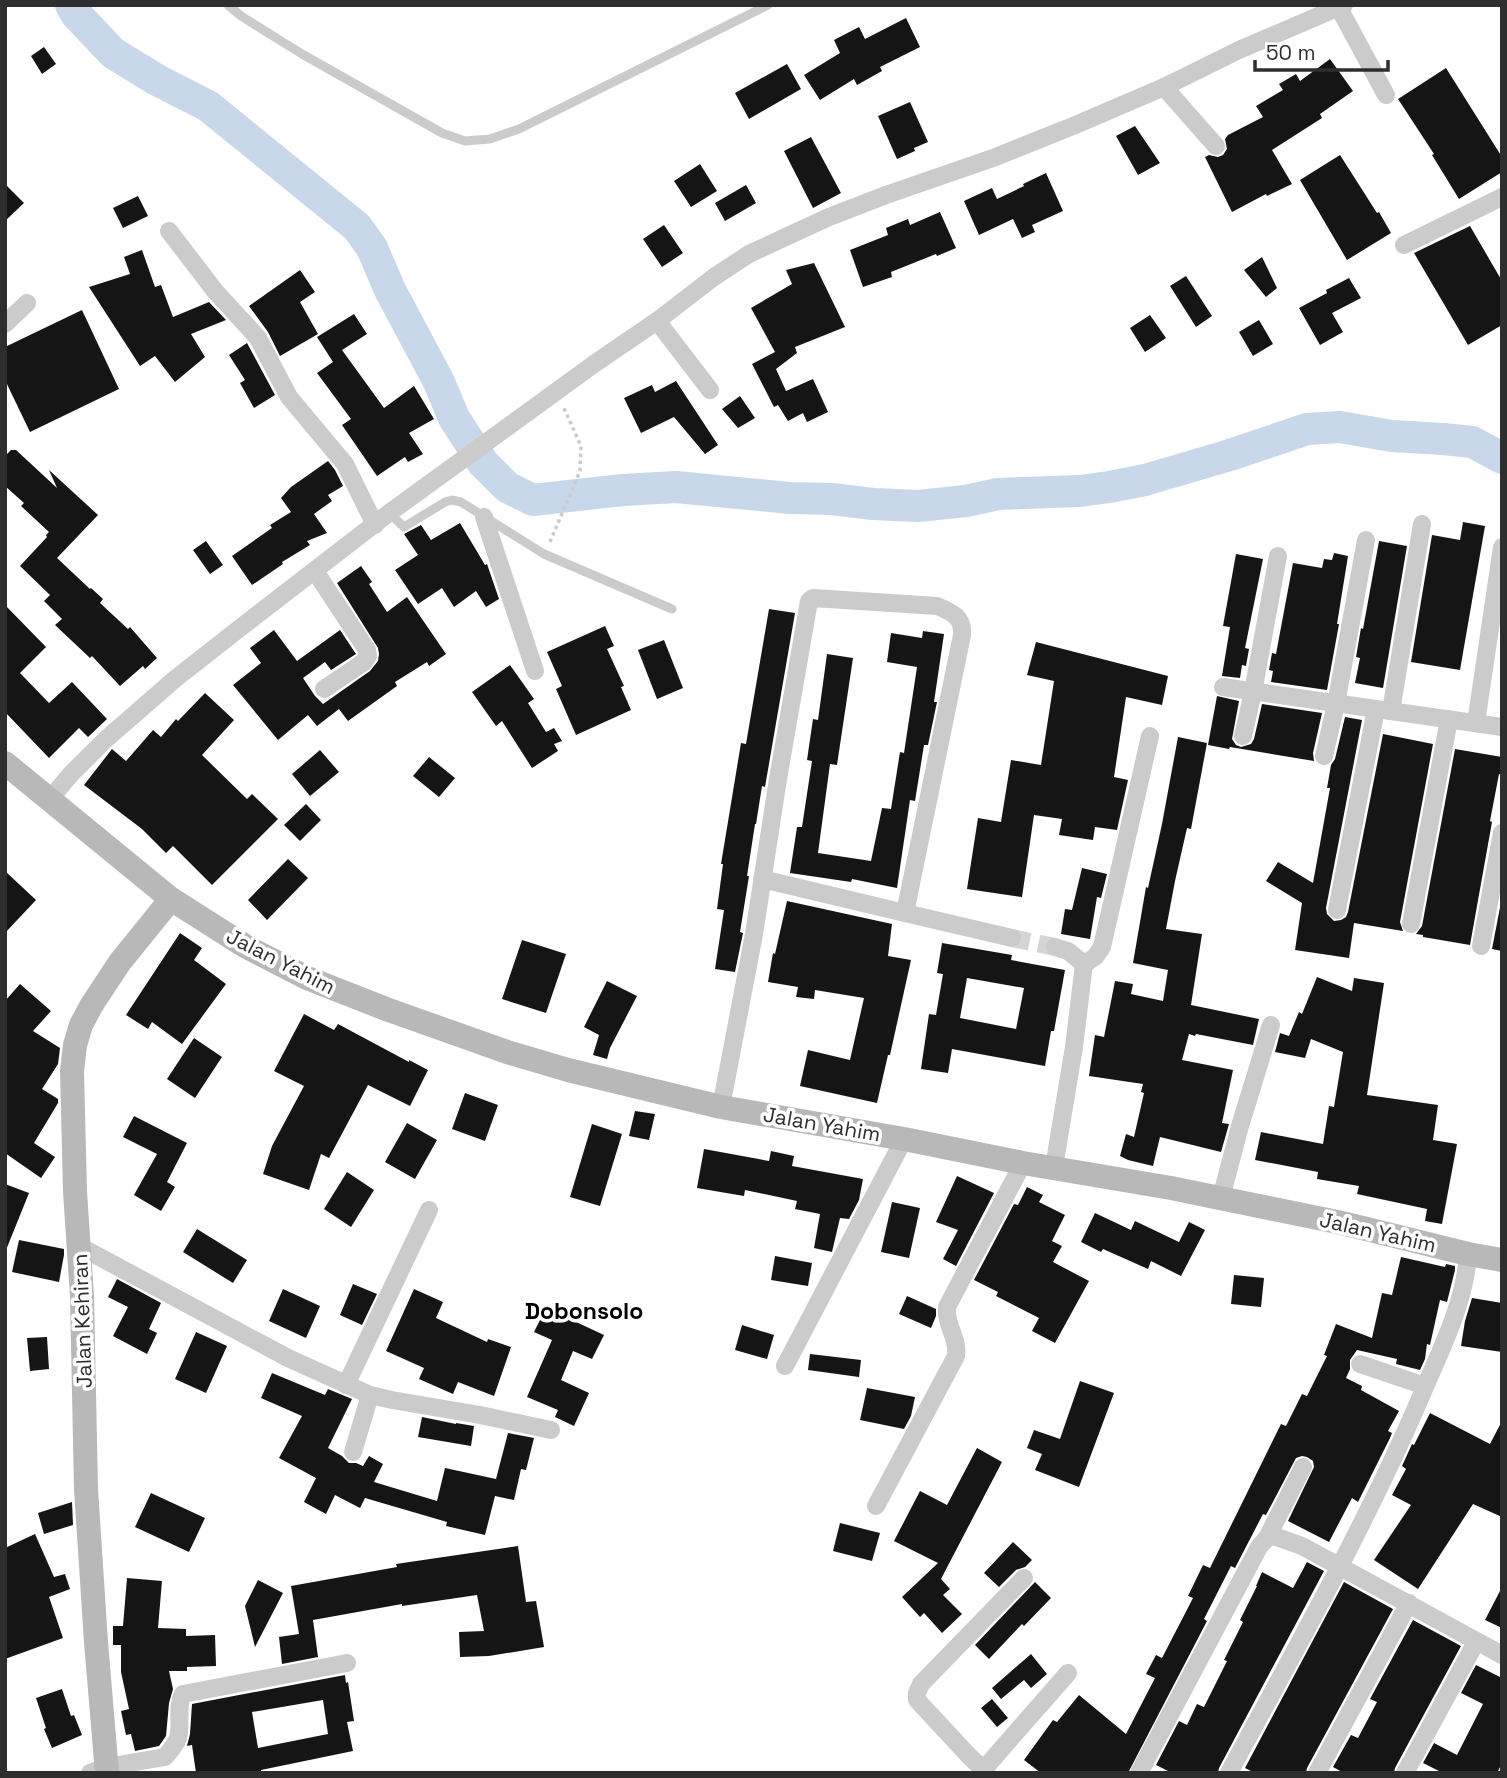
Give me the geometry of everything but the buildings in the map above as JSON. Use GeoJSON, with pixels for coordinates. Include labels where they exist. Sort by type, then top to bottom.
{"type":"FeatureCollection","features":[{"type":"Feature","properties":{"kind":"street"},"geometry":{"type":"LineString","coordinates":[[49,800],[105,740],[165,687],[389,513],[749,254],[886,195],[1062,131],[1164,87],[1239,50],[1342,7],[1386,95]]}},
{"type":"Feature","properties":{"kind":"street"},"geometry":{"type":"LineString","coordinates":[[1164,87],[1216,146]]}},
{"type":"Feature","properties":{"kind":"street"},"geometry":{"type":"LineString","coordinates":[[1404,245],[1502,197]]}},
{"type":"Feature","properties":{"kind":"street"},"geometry":{"type":"LineString","coordinates":[[169,231],[215,291],[258,338],[289,397],[345,464],[374,525]]}},
{"type":"Feature","properties":{"kind":"street"},"geometry":{"type":"LineString","coordinates":[[5,324],[27,303]]}},
{"type":"Feature","properties":{"kind":"street"},"geometry":{"type":"LineString","coordinates":[[657,321],[710,390]]}},
{"type":"Feature","properties":{"kind":"street"},"geometry":{"type":"LineString","coordinates":[[484,517],[535,671]]}},
{"type":"Feature","properties":{"kind":"street"},"geometry":{"type":"LineString","coordinates":[[1337,910],[1422,524]]}},
{"type":"Feature","properties":{"kind":"street"},"geometry":{"type":"LineString","coordinates":[[1324,756],[1366,540]]}},
{"type":"Feature","properties":{"kind":"street"},"geometry":{"type":"LineString","coordinates":[[1476,723],[1502,547]]}},
{"type":"Feature","properties":{"kind":"street"},"geometry":{"type":"LineString","coordinates":[[1243,736],[1278,556]]}},
{"type":"Feature","properties":{"kind":"street"},"geometry":{"type":"LineString","coordinates":[[314,571],[367,650],[368,656],[365,662],[324,689]]}},
{"type":"Feature","properties":{"kind":"street"},"geometry":{"type":"LineString","coordinates":[[721,1107],[747,974],[809,601],[813,598],[937,606],[951,611],[959,618],[963,628],[905,913]]}},
{"type":"Feature","properties":{"kind":"street"},"geometry":{"type":"LineString","coordinates":[[1223,687],[1502,727]]}},
{"type":"Feature","properties":{"kind":"street"},"geometry":{"type":"LineString","coordinates":[[1411,924],[1449,719]]}},
{"type":"Feature","properties":{"kind":"street"},"geometry":{"type":"LineString","coordinates":[[1084,964],[1095,957],[1102,947],[1150,736]]}},
{"type":"Feature","properties":{"kind":"street","name":"Jalan Yahim"},"geometry":{"type":"LineString","coordinates":[[5,763],[171,899],[245,946],[307,978],[507,1052],[568,1070],[721,1107],[1221,1198],[1502,1260]]}},
{"type":"Feature","properties":{"kind":"street"},"geometry":{"type":"LineString","coordinates":[[1481,946],[1502,833]]}},
{"type":"Feature","properties":{"kind":"street"},"geometry":{"type":"LineString","coordinates":[[762,878],[1013,938]]}},
{"type":"Feature","properties":{"kind":"street","name":"Jalan Kehiran"},"geometry":{"type":"LineString","coordinates":[[101,1771],[97,1655],[86,1489],[82,1296],[72,1071],[75,1045],[91,1006],[120,962],[171,899]]}},
{"type":"Feature","properties":{"kind":"street"},"geometry":{"type":"LineString","coordinates":[[1055,947],[1068,951],[1084,964]]}},
{"type":"Feature","properties":{"kind":"street"},"geometry":{"type":"LineString","coordinates":[[1055,1167],[1084,964]]}},
{"type":"Feature","properties":{"kind":"street"},"geometry":{"type":"LineString","coordinates":[[1221,1198],[1271,1025]]}},
{"type":"Feature","properties":{"kind":"street"},"geometry":{"type":"LineString","coordinates":[[785,1366],[904,1139]]}},
{"type":"Feature","properties":{"kind":"street"},"geometry":{"type":"LineString","coordinates":[[876,1506],[956,1356],[957,1346],[948,1324],[947,1307],[1023,1163]]}},
{"type":"Feature","properties":{"kind":"street"},"geometry":{"type":"LineString","coordinates":[[346,1385],[429,1210]]}},
{"type":"Feature","properties":{"kind":"street"},"geometry":{"type":"LineString","coordinates":[[79,1246],[288,1358],[370,1395],[551,1430]]}},
{"type":"Feature","properties":{"kind":"street"},"geometry":{"type":"LineString","coordinates":[[1228,1773],[1340,1566],[1388,1470],[1450,1329],[1467,1274],[1468,1254]]}},
{"type":"Feature","properties":{"kind":"street"},"geometry":{"type":"LineString","coordinates":[[1360,1364],[1425,1386]]}},
{"type":"Feature","properties":{"kind":"street"},"geometry":{"type":"LineString","coordinates":[[353,1452],[370,1395]]}},
{"type":"Feature","properties":{"kind":"street"},"geometry":{"type":"LineString","coordinates":[[1139,1773],[1303,1467]]}},
{"type":"Feature","properties":{"kind":"street"},"geometry":{"type":"LineString","coordinates":[[1267,1538],[1274,1536],[1302,1546],[1502,1655]]}},
{"type":"Feature","properties":{"kind":"street"},"geometry":{"type":"LineString","coordinates":[[1024,1578],[921,1684],[917,1700],[986,1771],[1068,1673]]}},
{"type":"Feature","properties":{"kind":"street"},"geometry":{"type":"LineString","coordinates":[[1317,1773],[1409,1603]]}},
{"type":"Feature","properties":{"kind":"street"},"geometry":{"type":"LineString","coordinates":[[1405,1773],[1476,1642]]}},
{"type":"Feature","properties":{"kind":"street"},"geometry":{"type":"LineString","coordinates":[[101,1771],[168,1765],[178,1736],[180,1699],[183,1693],[347,1663]]}},
{"type":"Feature","properties":{"kind":"lane"},"geometry":{"type":"LineString","coordinates":[[228,5],[302,54],[442,133],[466,141],[490,139],[519,129],[768,5]]}},
{"type":"Feature","properties":{"kind":"lane"},"geometry":{"type":"LineString","coordinates":[[389,513],[404,527],[445,502],[461,502],[544,554],[672,609]]}},
{"type":"Feature","properties":{"kind":"path"},"geometry":{"type":"LineString","coordinates":[[552,537],[580,471],[581,446],[557,391]]}},
{"type":"Feature","properties":{"kind":"waterway"},"geometry":{"type":"LineString","coordinates":[[71,5],[76,14],[113,53],[157,80],[208,106],[357,227],[372,248],[390,290],[439,382],[454,418],[483,463],[507,487],[533,500],[676,487],[918,506],[966,501],[998,494],[1080,491],[1109,487],[1145,480],[1307,429],[1340,427],[1392,436],[1472,442],[1502,458]]}},
{"type":"Feature","properties":{"kind":"tunnel"},"geometry":{"type":"LineString","coordinates":[[1012,938],[1055,947]]}},
{"type":"Feature","properties":{"kind":"district","name":"Dobonsolo"},"geometry":{"type":"Point","coordinates":[584,1311]}}]}
